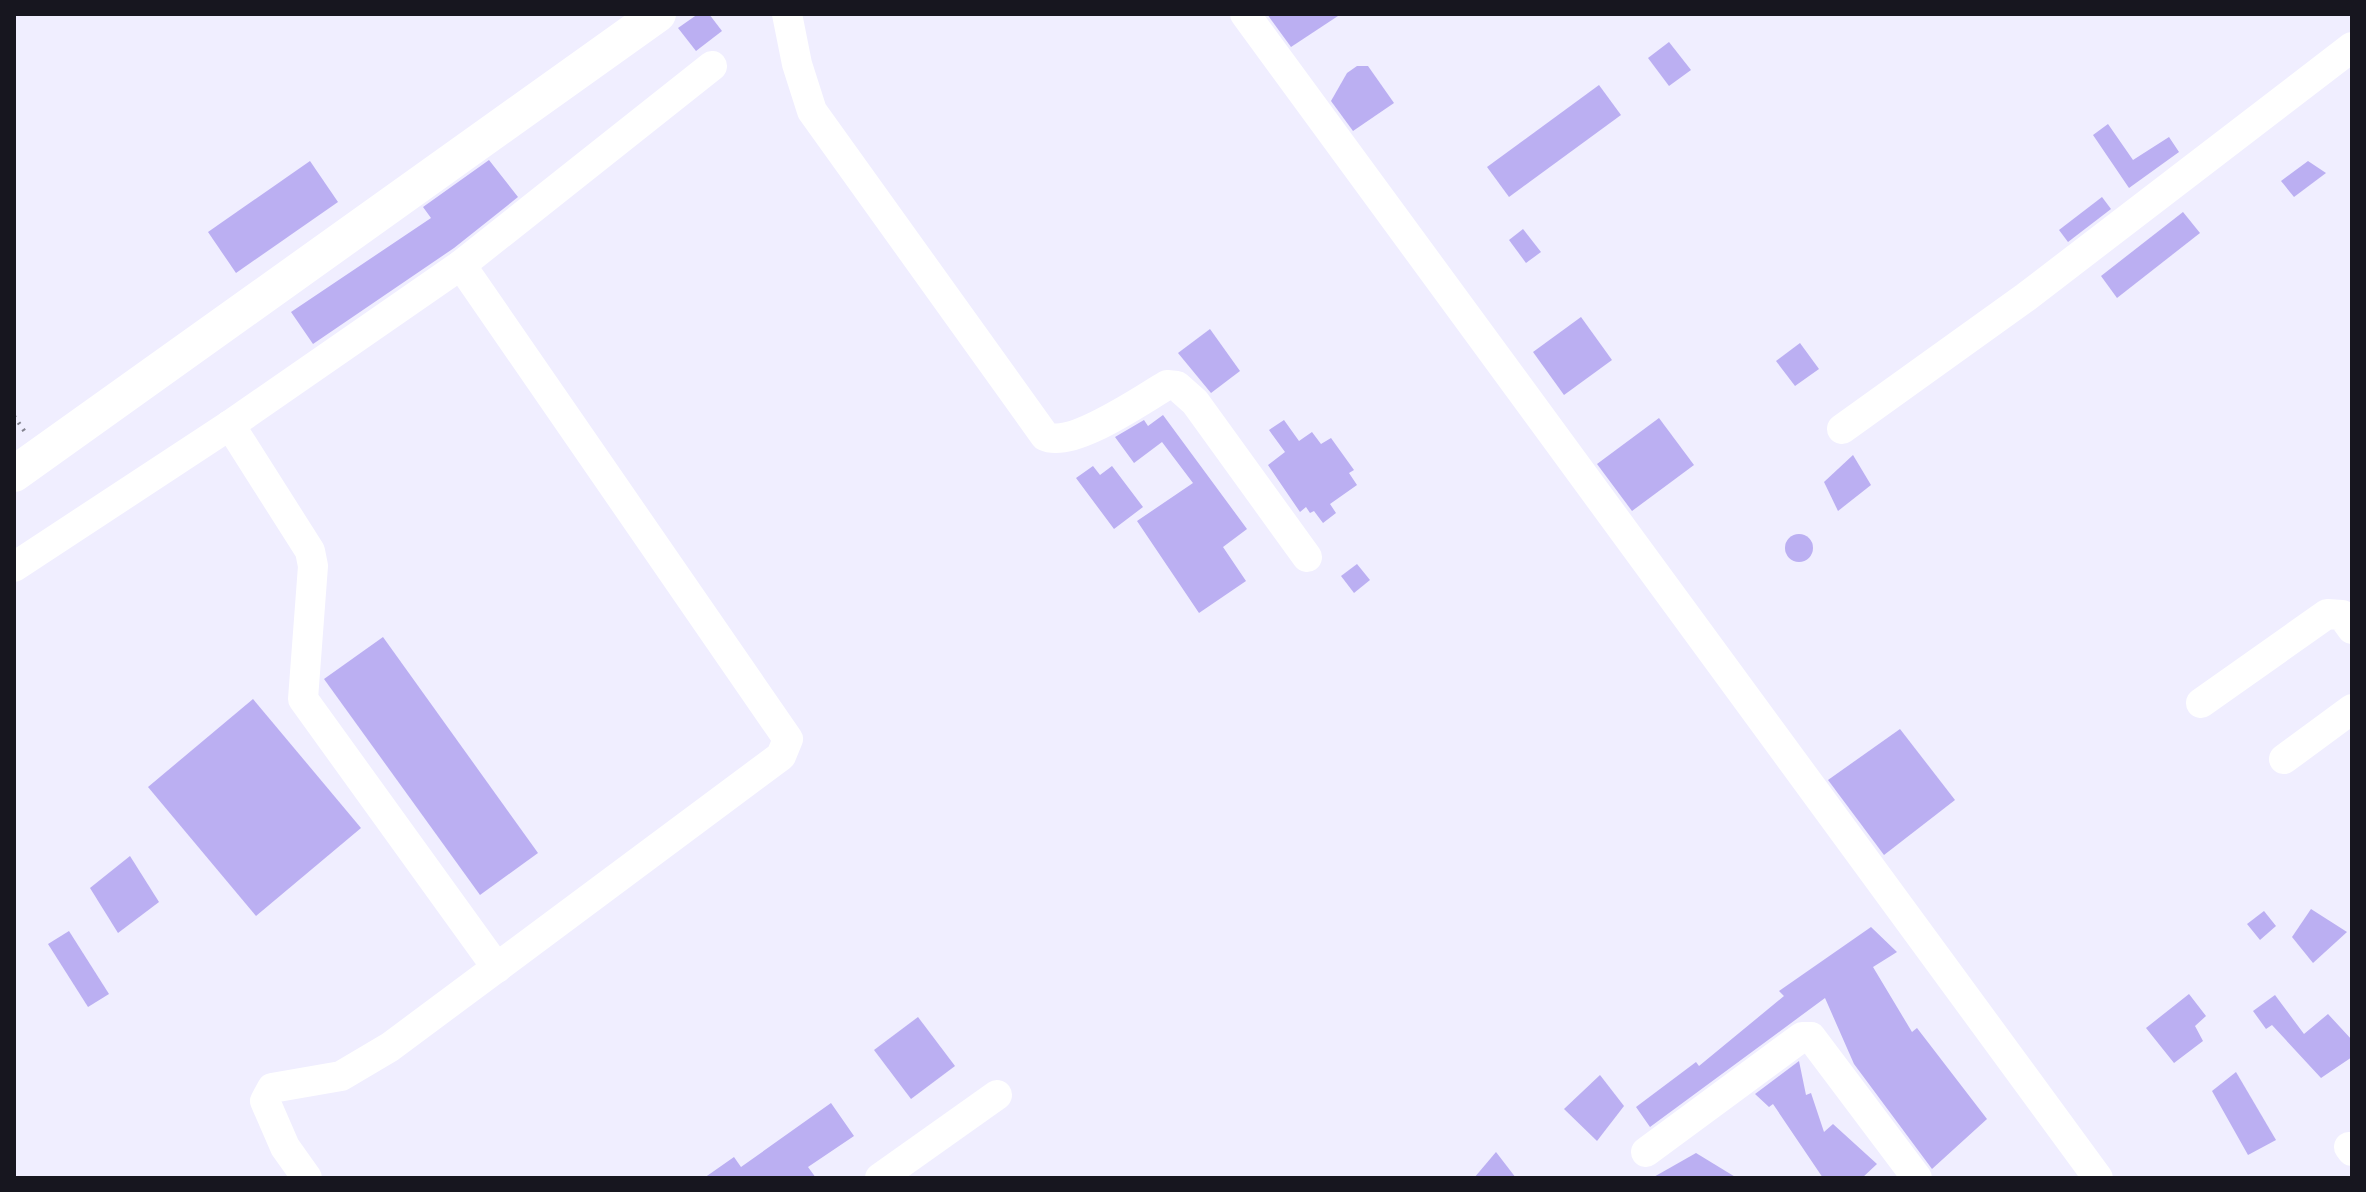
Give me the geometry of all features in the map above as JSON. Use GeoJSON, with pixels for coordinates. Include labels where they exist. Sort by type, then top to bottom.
{"type":"FeatureCollection","features":[{"type":"Feature","properties":{"kind":"main road"},"geometry":{"type":"LineString","coordinates":[[14,474],[658,14]]}},
{"type":"Feature","properties":{"kind":"street"},"geometry":{"type":"LineString","coordinates":[[787,14],[797,64],[812,111],[1045,436],[1059,440],[1078,433],[1167,385],[1177,386],[1195,402],[1307,557]]}},
{"type":"Feature","properties":{"kind":"street"},"geometry":{"type":"LineString","coordinates":[[1245,14],[2098,1178]]}},
{"type":"Feature","properties":{"kind":"street"},"geometry":{"type":"LineString","coordinates":[[1842,429],[2026,297],[2352,47]]}},
{"type":"Feature","properties":{"kind":"street"},"geometry":{"type":"LineString","coordinates":[[14,567],[230,425],[461,265],[712,66]]}},
{"type":"Feature","properties":{"kind":"street"},"geometry":{"type":"LineString","coordinates":[[307,1178],[269,1118],[265,1101],[272,1088],[341,1076],[390,1047],[781,756],[788,739],[461,265]]}},
{"type":"Feature","properties":{"kind":"street"},"geometry":{"type":"LineString","coordinates":[[230,425],[310,551],[313,566],[303,699],[497,968]]}},
{"type":"Feature","properties":{"kind":"street"},"geometry":{"type":"LineString","coordinates":[[2201,703],[2327,614],[2342,615],[2352,629]]}},
{"type":"Feature","properties":{"kind":"street"},"geometry":{"type":"LineString","coordinates":[[2284,759],[2352,709]]}},
{"type":"Feature","properties":{"kind":"street"},"geometry":{"type":"LineString","coordinates":[[1646,1152],[1802,1037],[1811,1037],[1917,1178]]}},
{"type":"Feature","properties":{"kind":"street"},"geometry":{"type":"LineString","coordinates":[[880,1178],[997,1095]]}},
{"type":"Feature","properties":{"kind":"building"},"geometry":{"type":"Polygon","coordinates":[[[698,14],[709,14],[722,31],[696,51],[678,28],[698,14]]]}},
{"type":"Feature","properties":{"kind":"building"},"geometry":{"type":"Polygon","coordinates":[[[1267,14],[1341,14],[1291,47],[1267,14]]]}},
{"type":"Feature","properties":{"kind":"building"},"geometry":{"type":"Polygon","coordinates":[[[1669,42],[1691,70],[1669,86],[1648,58],[1669,42]]]}},
{"type":"Feature","properties":{"kind":"building"},"geometry":{"type":"Polygon","coordinates":[[[1357,66],[1368,66],[1394,103],[1353,131],[1331,101],[1347,73],[1357,66]]]}},
{"type":"Feature","properties":{"kind":"building"},"geometry":{"type":"Polygon","coordinates":[[[1599,85],[1621,115],[1509,197],[1487,167],[1599,85]]]}},
{"type":"Feature","properties":{"kind":"building"},"geometry":{"type":"Polygon","coordinates":[[[2108,124],[2133,160],[2169,137],[2179,152],[2129,188],[2093,135],[2108,124]]]}},
{"type":"Feature","properties":{"kind":"building"},"geometry":{"type":"Polygon","coordinates":[[[489,160],[518,197],[454,248],[313,344],[291,312],[431,218],[423,207],[489,160]]]}},
{"type":"Feature","properties":{"kind":"building"},"geometry":{"type":"Polygon","coordinates":[[[310,161],[338,202],[236,273],[208,232],[310,161]]]}},
{"type":"Feature","properties":{"kind":"building"},"geometry":{"type":"Polygon","coordinates":[[[2308,161],[2326,173],[2294,197],[2281,181],[2308,161]]]}},
{"type":"Feature","properties":{"kind":"building"},"geometry":{"type":"Polygon","coordinates":[[[2102,197],[2111,209],[2068,242],[2059,230],[2102,197]]]}},
{"type":"Feature","properties":{"kind":"building"},"geometry":{"type":"Polygon","coordinates":[[[2183,212],[2200,233],[2117,298],[2101,276],[2183,212]]]}},
{"type":"Feature","properties":{"kind":"building"},"geometry":{"type":"Polygon","coordinates":[[[1523,229],[1541,252],[1526,263],[1509,240],[1523,229]]]}},
{"type":"Feature","properties":{"kind":"building"},"geometry":{"type":"Polygon","coordinates":[[[1581,317],[1612,360],[1564,395],[1533,352],[1581,317]]]}},
{"type":"Feature","properties":{"kind":"building"},"geometry":{"type":"Polygon","coordinates":[[[1210,329],[1240,371],[1211,393],[1178,353],[1210,329]]]}},
{"type":"Feature","properties":{"kind":"building"},"geometry":{"type":"Polygon","coordinates":[[[1800,343],[1819,369],[1795,386],[1776,361],[1800,343]]]}},
{"type":"Feature","properties":{"kind":"building"},"geometry":{"type":"Polygon","coordinates":[[[1163,415],[1247,529],[1223,547],[1246,581],[1199,613],[1137,521],[1193,483],[1162,442],[1134,463],[1115,437],[1144,420],[1148,426],[1163,415]]]}},
{"type":"Feature","properties":{"kind":"building"},"geometry":{"type":"Polygon","coordinates":[[[1659,418],[1694,465],[1632,511],[1597,464],[1659,418]]]}},
{"type":"Feature","properties":{"kind":"building"},"geometry":{"type":"Polygon","coordinates":[[[1284,420],[1299,441],[1312,432],[1321,444],[1331,438],[1354,470],[1349,473],[1357,485],[1330,504],[1336,513],[1323,523],[1314,511],[1310,513],[1306,507],[1300,512],[1268,465],[1285,452],[1269,430],[1284,420]]]}},
{"type":"Feature","properties":{"kind":"building"},"geometry":{"type":"Polygon","coordinates":[[[1853,455],[1871,485],[1838,511],[1824,482],[1853,455]]]}},
{"type":"Feature","properties":{"kind":"building"},"geometry":{"type":"Polygon","coordinates":[[[1093,466],[1100,475],[1112,466],[1143,507],[1114,529],[1076,478],[1093,466]]]}},
{"type":"Feature","properties":{"kind":"building"},"geometry":{"type":"Polygon","coordinates":[[[1799,534],[1809,538],[1813,548],[1809,558],[1799,562],[1789,558],[1785,548],[1789,538],[1799,534]]]}},
{"type":"Feature","properties":{"kind":"building"},"geometry":{"type":"Polygon","coordinates":[[[1357,564],[1370,580],[1354,593],[1341,576],[1357,564]]]}},
{"type":"Feature","properties":{"kind":"building"},"geometry":{"type":"Polygon","coordinates":[[[383,637],[538,853],[480,895],[324,679],[383,637]]]}},
{"type":"Feature","properties":{"kind":"building"},"geometry":{"type":"Polygon","coordinates":[[[253,699],[361,828],[256,916],[148,787],[253,699]]]}},
{"type":"Feature","properties":{"kind":"building"},"geometry":{"type":"Polygon","coordinates":[[[1900,729],[1955,800],[1884,855],[1828,780],[1900,729]]]}},
{"type":"Feature","properties":{"kind":"building"},"geometry":{"type":"Polygon","coordinates":[[[130,856],[159,902],[118,933],[90,888],[130,856]]]}},
{"type":"Feature","properties":{"kind":"building"},"geometry":{"type":"Polygon","coordinates":[[[2311,909],[2347,932],[2313,963],[2292,937],[2311,909]]]}},
{"type":"Feature","properties":{"kind":"building"},"geometry":{"type":"Polygon","coordinates":[[[2264,911],[2276,926],[2260,940],[2247,924],[2264,911]]]}},
{"type":"Feature","properties":{"kind":"building"},"geometry":{"type":"Polygon","coordinates":[[[1871,927],[1897,952],[1873,967],[1912,1032],[1917,1028],[1987,1119],[1932,1169],[1854,1064],[1825,998],[1650,1127],[1636,1107],[1696,1062],[1699,1066],[1784,996],[1779,991],[1871,927]]]}},
{"type":"Feature","properties":{"kind":"building"},"geometry":{"type":"Polygon","coordinates":[[[69,931],[109,994],[88,1007],[48,944],[69,931]]]}},
{"type":"Feature","properties":{"kind":"building"},"geometry":{"type":"Polygon","coordinates":[[[2189,994],[2206,1016],[2195,1026],[2203,1041],[2174,1063],[2146,1028],[2189,994]]]}},
{"type":"Feature","properties":{"kind":"building"},"geometry":{"type":"Polygon","coordinates":[[[2275,995],[2304,1034],[2328,1014],[2352,1040],[2352,1057],[2321,1078],[2272,1025],[2266,1029],[2253,1011],[2275,995]]]}},
{"type":"Feature","properties":{"kind":"building"},"geometry":{"type":"Polygon","coordinates":[[[918,1017],[955,1066],[911,1099],[874,1050],[918,1017]]]}},
{"type":"Feature","properties":{"kind":"building"},"geometry":{"type":"Polygon","coordinates":[[[1799,1061],[1806,1095],[1811,1093],[1824,1132],[1833,1124],[1877,1164],[1862,1178],[1823,1178],[1773,1104],[1769,1107],[1755,1094],[1799,1061]]]}},
{"type":"Feature","properties":{"kind":"building"},"geometry":{"type":"Polygon","coordinates":[[[2236,1072],[2276,1140],[2248,1155],[2212,1091],[2236,1072]]]}},
{"type":"Feature","properties":{"kind":"building"},"geometry":{"type":"Polygon","coordinates":[[[1600,1075],[1624,1106],[1597,1141],[1564,1109],[1600,1075]]]}},
{"type":"Feature","properties":{"kind":"building"},"geometry":{"type":"Polygon","coordinates":[[[831,1103],[854,1136],[808,1167],[816,1178],[704,1178],[734,1157],[741,1167],[831,1103]]]}},
{"type":"Feature","properties":{"kind":"building"},"geometry":{"type":"Polygon","coordinates":[[[1496,1152],[1516,1178],[1474,1178],[1496,1152]]]}},
{"type":"Feature","properties":{"kind":"building"},"geometry":{"type":"Polygon","coordinates":[[[1696,1153],[1737,1178],[1652,1178],[1696,1153]]]}}]}
